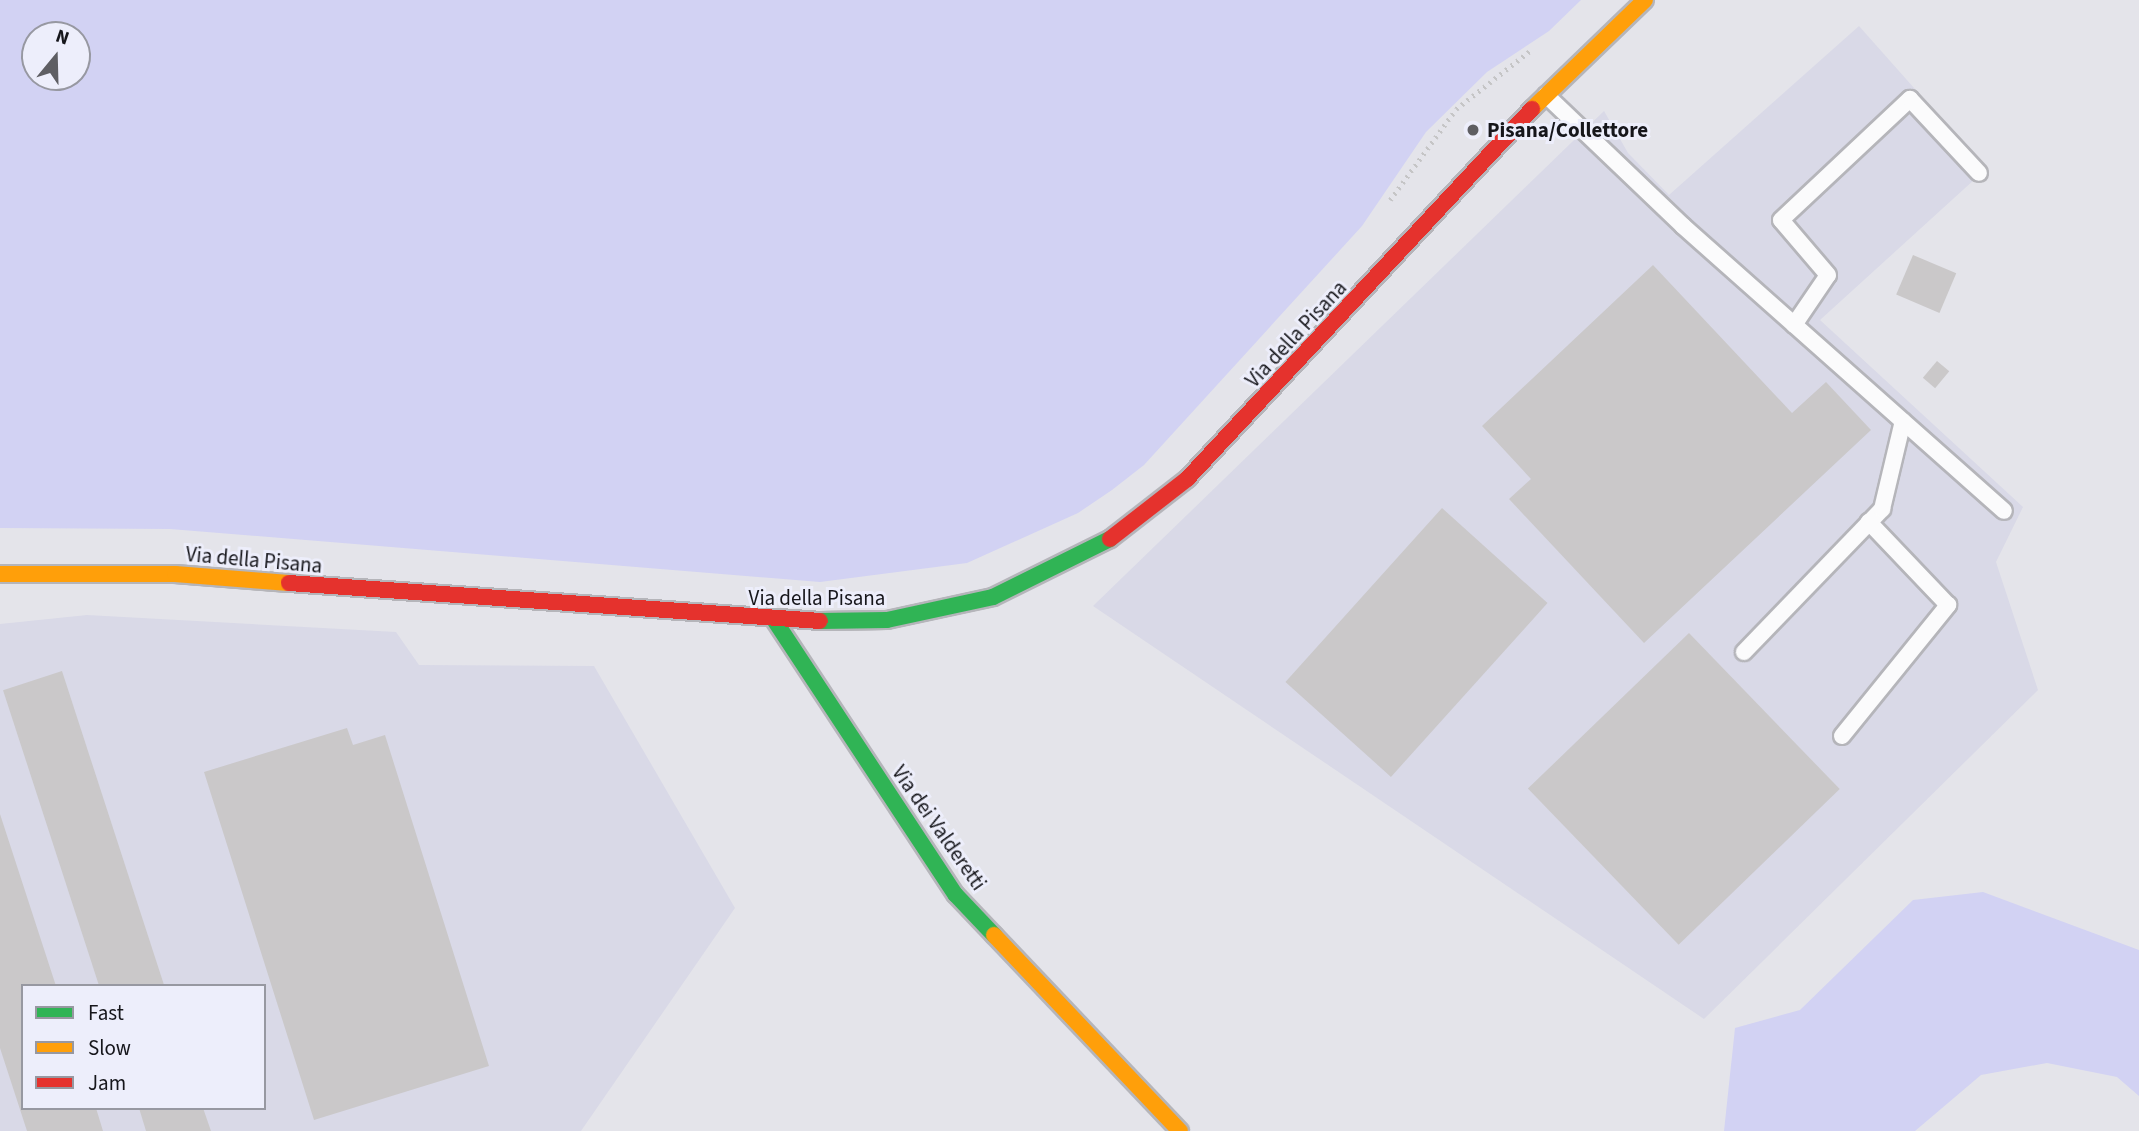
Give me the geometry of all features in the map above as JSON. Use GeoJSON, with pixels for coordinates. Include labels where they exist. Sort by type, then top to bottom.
{"type":"FeatureCollection","features":[{"type":"Feature","properties":{"kind":"main road","name":"Via della Pisana"},"geometry":{"type":"LineString","coordinates":[[0,574],[175,574],[775,621],[867,622],[954,609],[1070,565],[1128,528],[1208,458],[1546,95],[1645,0]]}},
{"type":"Feature","properties":{"kind":"main road","name":"Via dei Valderetti"},"geometry":{"type":"LineString","coordinates":[[775,621],[956,895],[1180,1131]]}},
{"type":"Feature","properties":{"kind":"lane"},"geometry":{"type":"LineString","coordinates":[[1546,95],[1794,325],[2004,511]]}},
{"type":"Feature","properties":{"kind":"lane"},"geometry":{"type":"LineString","coordinates":[[1794,325],[1828,275],[1781,220],[1910,99],[1979,173]]}},
{"type":"Feature","properties":{"kind":"lane"},"geometry":{"type":"LineString","coordinates":[[1744,652],[1882,509],[1903,421]]}},
{"type":"Feature","properties":{"kind":"lane"},"geometry":{"type":"LineString","coordinates":[[1842,736],[1948,605],[1869,522]]}},
{"type":"Feature","properties":{"kind":"path"},"geometry":{"type":"LineString","coordinates":[[1381,214],[1456,109],[1543,42]]}},
{"type":"Feature","properties":{"kind":"shaded area"},"geometry":{"type":"Polygon","coordinates":[[[0,0],[1581,0],[1549,31],[1487,72],[1426,132],[1362,226],[1144,465],[1078,513],[967,563],[820,582],[170,529],[0,528],[0,0]]]}},
{"type":"Feature","properties":{"kind":"shaded area"},"geometry":{"type":"Polygon","coordinates":[[[1859,26],[1986,169],[1820,320],[2023,507],[1996,562],[2038,690],[1704,1019],[1093,606],[1604,111],[1628,153],[1669,195],[1859,26]]]}},
{"type":"Feature","properties":{"kind":"shaded area"},"geometry":{"type":"Polygon","coordinates":[[[87,615],[396,632],[419,665],[594,666],[735,908],[581,1131],[0,1131],[0,624],[87,615]]]}},
{"type":"Feature","properties":{"kind":"shaded area"},"geometry":{"type":"Polygon","coordinates":[[[1983,892],[2139,950],[2139,1096],[2117,1077],[2047,1063],[1981,1075],[1915,1131],[1724,1131],[1735,1028],[1800,1010],[1913,900],[1983,892]]]}},
{"type":"Feature","properties":{"kind":"building"},"geometry":{"type":"Polygon","coordinates":[[[1913,255],[1956,273],[1939,313],[1896,295],[1913,255]]]}},
{"type":"Feature","properties":{"kind":"building"},"geometry":{"type":"Polygon","coordinates":[[[1653,265],[1792,413],[1826,382],[1871,430],[1644,643],[1509,499],[1531,479],[1482,426],[1653,265]]]}},
{"type":"Feature","properties":{"kind":"building"},"geometry":{"type":"Polygon","coordinates":[[[1937,361],[1949,371],[1935,388],[1923,378],[1937,361]]]}},
{"type":"Feature","properties":{"kind":"building"},"geometry":{"type":"Polygon","coordinates":[[[1442,508],[1548,603],[1391,777],[1285,682],[1442,508]]]}},
{"type":"Feature","properties":{"kind":"building"},"geometry":{"type":"Polygon","coordinates":[[[1689,633],[1840,789],[1679,945],[1528,789],[1689,633]]]}},
{"type":"Feature","properties":{"kind":"building"},"geometry":{"type":"Polygon","coordinates":[[[62,671],[164,984],[99,984],[3,690],[62,671]]]}},
{"type":"Feature","properties":{"kind":"building"},"geometry":{"type":"Polygon","coordinates":[[[347,728],[353,745],[385,735],[489,1066],[314,1120],[204,772],[347,728]]]}},
{"type":"Feature","properties":{"kind":"building"},"geometry":{"type":"Polygon","coordinates":[[[0,814],[55,984],[21,984],[21,1110],[97,1110],[103,1131],[27,1131],[0,1048],[0,814]]]}},
{"type":"Feature","properties":{"kind":"building"},"geometry":{"type":"Polygon","coordinates":[[[140,1110],[204,1110],[211,1131],[146,1131],[140,1110]]]}},
{"type":"Feature","properties":{"kind":"traffic: fast"},"geometry":{"type":"LineString","coordinates":[[820,621],[887,620],[993,597],[1110,539]]}},
{"type":"Feature","properties":{"kind":"traffic: fast"},"geometry":{"type":"LineString","coordinates":[[775,621],[956,895],[994,935]]}},
{"type":"Feature","properties":{"kind":"traffic: slow"},"geometry":{"type":"LineString","coordinates":[[1532,109],[1645,0]]}},
{"type":"Feature","properties":{"kind":"traffic: slow"},"geometry":{"type":"LineString","coordinates":[[0,574],[175,574],[289,583]]}},
{"type":"Feature","properties":{"kind":"traffic: slow"},"geometry":{"type":"LineString","coordinates":[[994,935],[1180,1131]]}},
{"type":"Feature","properties":{"kind":"traffic: jam"},"geometry":{"type":"LineString","coordinates":[[1110,539],[1187,479],[1532,109]]}},
{"type":"Feature","properties":{"kind":"traffic: jam"},"geometry":{"type":"LineString","coordinates":[[289,583],[820,621]]}},
{"type":"Feature","properties":{"kind":"place","name":"Pisana/Collettore"},"geometry":{"type":"Point","coordinates":[1473,130]}}]}
